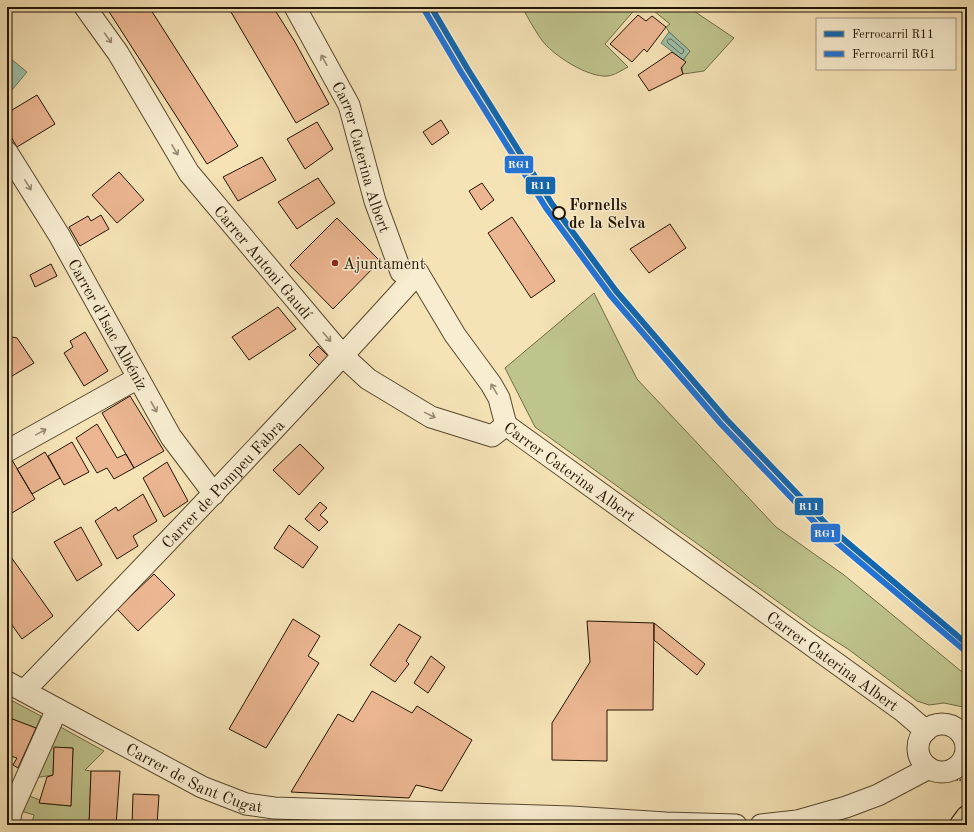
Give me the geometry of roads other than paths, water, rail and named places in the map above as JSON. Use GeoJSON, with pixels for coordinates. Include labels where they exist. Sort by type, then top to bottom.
{"type":"FeatureCollection","features":[{"type":"Feature","properties":{"kind":"highway"},"geometry":{"type":"LineString","coordinates":[[961,825],[967,817]]}},
{"type":"Feature","properties":{"kind":"street","name":"Carrer Antoni Gaudí"},"geometry":{"type":"LineString","coordinates":[[84,7],[118,53],[188,173],[343,356],[368,379],[431,417],[492,436],[506,425]]}},
{"type":"Feature","properties":{"kind":"street","name":"Carrer Caterina Albert"},"geometry":{"type":"LineString","coordinates":[[295,7],[348,105],[375,201],[401,272],[418,273],[455,335],[491,384],[499,398],[506,425],[904,712],[926,731]]}},
{"type":"Feature","properties":{"kind":"street","name":"Carrer d'Isac Albéniz"},"geometry":{"type":"LineString","coordinates":[[7,152],[59,235],[171,436],[214,494]]}},
{"type":"Feature","properties":{"kind":"street","name":"Carrer de Pompeu Fabra"},"geometry":{"type":"LineString","coordinates":[[16,686],[214,494],[418,273]]}},
{"type":"Feature","properties":{"kind":"street"},"geometry":{"type":"LineString","coordinates":[[7,451],[138,378]]}},
{"type":"Feature","properties":{"kind":"street","name":"Carrer de Sant Cugat"},"geometry":{"type":"LineString","coordinates":[[16,686],[202,787],[246,804],[274,808],[571,817],[666,823],[736,825]]}},
{"type":"Feature","properties":{"kind":"street"},"geometry":{"type":"LineString","coordinates":[[9,825],[11,812],[57,709]]}},
{"type":"Feature","properties":{"kind":"street"},"geometry":{"type":"LineString","coordinates":[[944,724],[956,729],[964,738],[966,758],[956,768],[949,771],[936,771],[929,768],[924,763],[919,750],[919,743],[926,731],[938,725],[944,724]]}},
{"type":"Feature","properties":{"kind":"street"},"geometry":{"type":"LineString","coordinates":[[761,825],[797,821],[846,807],[878,795],[929,768]]}},
{"type":"Feature","properties":{"kind":"water"},"geometry":{"type":"Polygon","coordinates":[[[669,32],[690,51],[683,60],[661,43],[669,32]]]}},
{"type":"Feature","properties":{"kind":"water"},"geometry":{"type":"Polygon","coordinates":[[[10,58],[27,72],[7,96],[7,61],[10,58]]]}},
{"type":"Feature","properties":{"kind":"rail line","name":"R11"},"geometry":{"type":"LineString","coordinates":[[431,7],[467,68],[552,204],[616,291],[726,419],[828,526],[967,644]]}},
{"type":"Feature","properties":{"kind":"rail line","name":"RG1"},"geometry":{"type":"LineString","coordinates":[[425,11],[461,72],[546,208],[611,296],[721,424],[823,531],[963,649]]}},
{"type":"Feature","properties":{"kind":"place","name":"Fornells de la Selva"},"geometry":{"type":"Point","coordinates":[559,213]}},
{"type":"Feature","properties":{"kind":"place","name":"Ajuntament"},"geometry":{"type":"Point","coordinates":[335,263]}}]}
